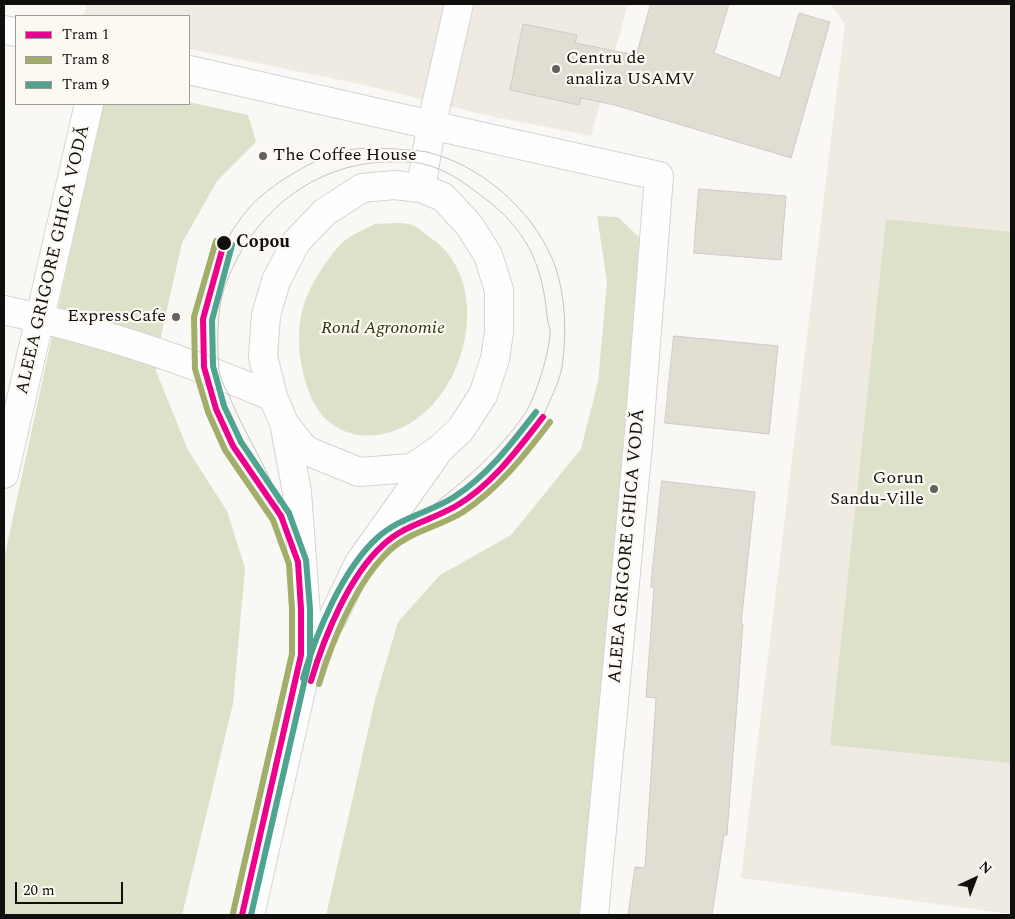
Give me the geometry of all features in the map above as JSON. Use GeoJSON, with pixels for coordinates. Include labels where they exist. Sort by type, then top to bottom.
{"type":"FeatureCollection","features":[{"type":"Feature","properties":{"kind":"street"},"geometry":{"type":"LineString","coordinates":[[421,188],[431,127],[458,4]]}},
{"type":"Feature","properties":{"kind":"street"},"geometry":{"type":"LineString","coordinates":[[190,70],[366,110],[431,127]]}},
{"type":"Feature","properties":{"kind":"street","name":"ALEEA GRIGORE GHICA VODĂ"},"geometry":{"type":"LineString","coordinates":[[4,474],[89,105]]}},
{"type":"Feature","properties":{"kind":"street","name":"ALEEA GRIGORE GHICA VODĂ"},"geometry":{"type":"LineString","coordinates":[[431,127],[658,176],[639,433],[594,915]]}},
{"type":"Feature","properties":{"kind":"street"},"geometry":{"type":"LineString","coordinates":[[250,915],[309,655],[298,492],[284,424],[273,397],[263,357],[266,316],[276,281],[296,242],[325,212],[362,188],[394,185],[421,188],[443,197],[469,225],[488,255],[499,290],[499,332],[495,359],[482,395],[461,429],[441,448],[412,468],[359,472],[305,450],[284,424]]}},
{"type":"Feature","properties":{"kind":"street"},"geometry":{"type":"LineString","coordinates":[[4,310],[41,318],[204,367],[273,397]]}},
{"type":"Feature","properties":{"kind":"street"},"geometry":{"type":"LineString","coordinates":[[309,655],[332,619],[359,563],[441,448]]}},
{"type":"Feature","properties":{"kind":"shaded area"},"geometry":{"type":"Polygon","coordinates":[[[87,4],[628,4],[591,136],[490,116],[360,84],[190,49],[190,15],[83,15],[87,4]]]}},
{"type":"Feature","properties":{"kind":"shaded area"},"geometry":{"type":"Polygon","coordinates":[[[831,4],[1011,4],[1011,914],[741,878],[845,24],[831,4]]]}},
{"type":"Feature","properties":{"kind":"green space"},"geometry":{"type":"Polygon","coordinates":[[[190,102],[248,115],[256,142],[217,181],[182,243],[161,336],[156,371],[188,450],[227,511],[245,568],[233,704],[182,915],[4,915],[4,559],[102,105],[190,105],[190,102]]]}},
{"type":"Feature","properties":{"kind":"green space"},"geometry":{"type":"Polygon","coordinates":[[[597,216],[618,217],[642,240],[581,915],[326,915],[376,696],[398,622],[440,575],[511,535],[581,449],[598,382],[607,282],[597,216]]]}},
{"type":"Feature","properties":{"kind":"green space","name":"Gorun Sandu-Ville"},"geometry":{"type":"Polygon","coordinates":[[[886,219],[1011,232],[1011,763],[830,745],[886,219]]]}},
{"type":"Feature","properties":{"kind":"green space","name":"Rond Agronomie"},"geometry":{"type":"Polygon","coordinates":[[[375,224],[409,224],[431,238],[452,259],[463,284],[467,314],[464,344],[454,373],[438,398],[417,419],[391,432],[368,436],[340,429],[323,416],[308,389],[303,373],[299,340],[302,311],[308,294],[327,261],[346,239],[375,224]]]}},
{"type":"Feature","properties":{"kind":"building"},"geometry":{"type":"Polygon","coordinates":[[[651,4],[729,4],[714,53],[780,78],[799,13],[830,22],[791,158],[615,105],[581,98],[579,105],[510,90],[523,24],[577,35],[575,43],[636,55],[651,4]]]}},
{"type":"Feature","properties":{"kind":"building"},"geometry":{"type":"Polygon","coordinates":[[[699,189],[786,196],[781,260],[694,253],[699,189]]]}},
{"type":"Feature","properties":{"kind":"building"},"geometry":{"type":"Polygon","coordinates":[[[674,336],[778,346],[769,434],[665,423],[674,336]]]}},
{"type":"Feature","properties":{"kind":"building"},"geometry":{"type":"Polygon","coordinates":[[[662,481],[755,492],[741,624],[743,624],[727,835],[724,835],[712,915],[628,915],[635,867],[645,868],[656,698],[646,697],[654,588],[651,587],[662,481]]]}},
{"type":"Feature","properties":{"kind":"tram line"},"geometry":{"type":"LineString","coordinates":[[224,243],[245,213],[268,191],[306,166],[333,155],[363,148],[415,150],[447,158],[466,167],[501,190],[516,205],[542,238],[556,269],[564,311],[564,354],[559,380],[543,417]]}},
{"type":"Feature","properties":{"kind":"tram line"},"geometry":{"type":"LineString","coordinates":[[281,516],[269,478],[222,382],[218,348],[218,325],[223,291],[238,256],[253,234],[270,214],[290,196],[311,182],[335,171],[361,165],[388,162],[419,163],[440,169],[455,177],[498,209],[521,235],[536,263],[541,279],[550,338],[533,398],[511,433],[496,450],[463,480],[393,536]]}},
{"type":"Feature","properties":{"kind":"tram line","name":"8"},"geometry":{"type":"LineString","coordinates":[[216,241],[194,317],[195,369],[208,412],[225,450],[273,520],[289,564],[292,609],[292,654],[233,913]]}},
{"type":"Feature","properties":{"kind":"tram line","name":"1"},"geometry":{"type":"LineString","coordinates":[[224,243],[203,319],[204,367],[216,409],[233,446],[281,516],[298,562],[301,609],[301,655],[242,915]]}},
{"type":"Feature","properties":{"kind":"tram line","name":"9"},"geometry":{"type":"LineString","coordinates":[[232,245],[212,320],[213,366],[224,406],[241,442],[289,513],[306,560],[310,609],[310,657],[251,915]]}},
{"type":"Feature","properties":{"kind":"tram line","name":"9"},"geometry":{"type":"LineString","coordinates":[[303,678],[315,642],[332,604],[352,567],[364,551],[377,538],[395,525],[454,497],[478,479],[499,458],[536,412]]}},
{"type":"Feature","properties":{"kind":"tram line","name":"1"},"geometry":{"type":"LineString","coordinates":[[311,681],[339,608],[359,573],[371,558],[383,545],[400,532],[447,511],[481,488],[504,466],[543,417]]}},
{"type":"Feature","properties":{"kind":"tram line","name":"8"},"geometry":{"type":"LineString","coordinates":[[319,684],[331,649],[347,612],[356,594],[378,563],[390,550],[407,538],[454,517],[476,503],[510,471],[550,422]]}},
{"type":"Feature","properties":{"kind":"place","name":"Centru de analiza USAMV"},"geometry":{"type":"Point","coordinates":[556,69]}},
{"type":"Feature","properties":{"kind":"place","name":"The Coffee House"},"geometry":{"type":"Point","coordinates":[263,156]}},
{"type":"Feature","properties":{"kind":"place","name":"Copou"},"geometry":{"type":"Point","coordinates":[224,243]}},
{"type":"Feature","properties":{"kind":"place","name":"ExpressCafe"},"geometry":{"type":"Point","coordinates":[176,317]}},
{"type":"Feature","properties":{"kind":"place","name":"Gorun Sandu-Ville"},"geometry":{"type":"Point","coordinates":[934,489]}}]}
